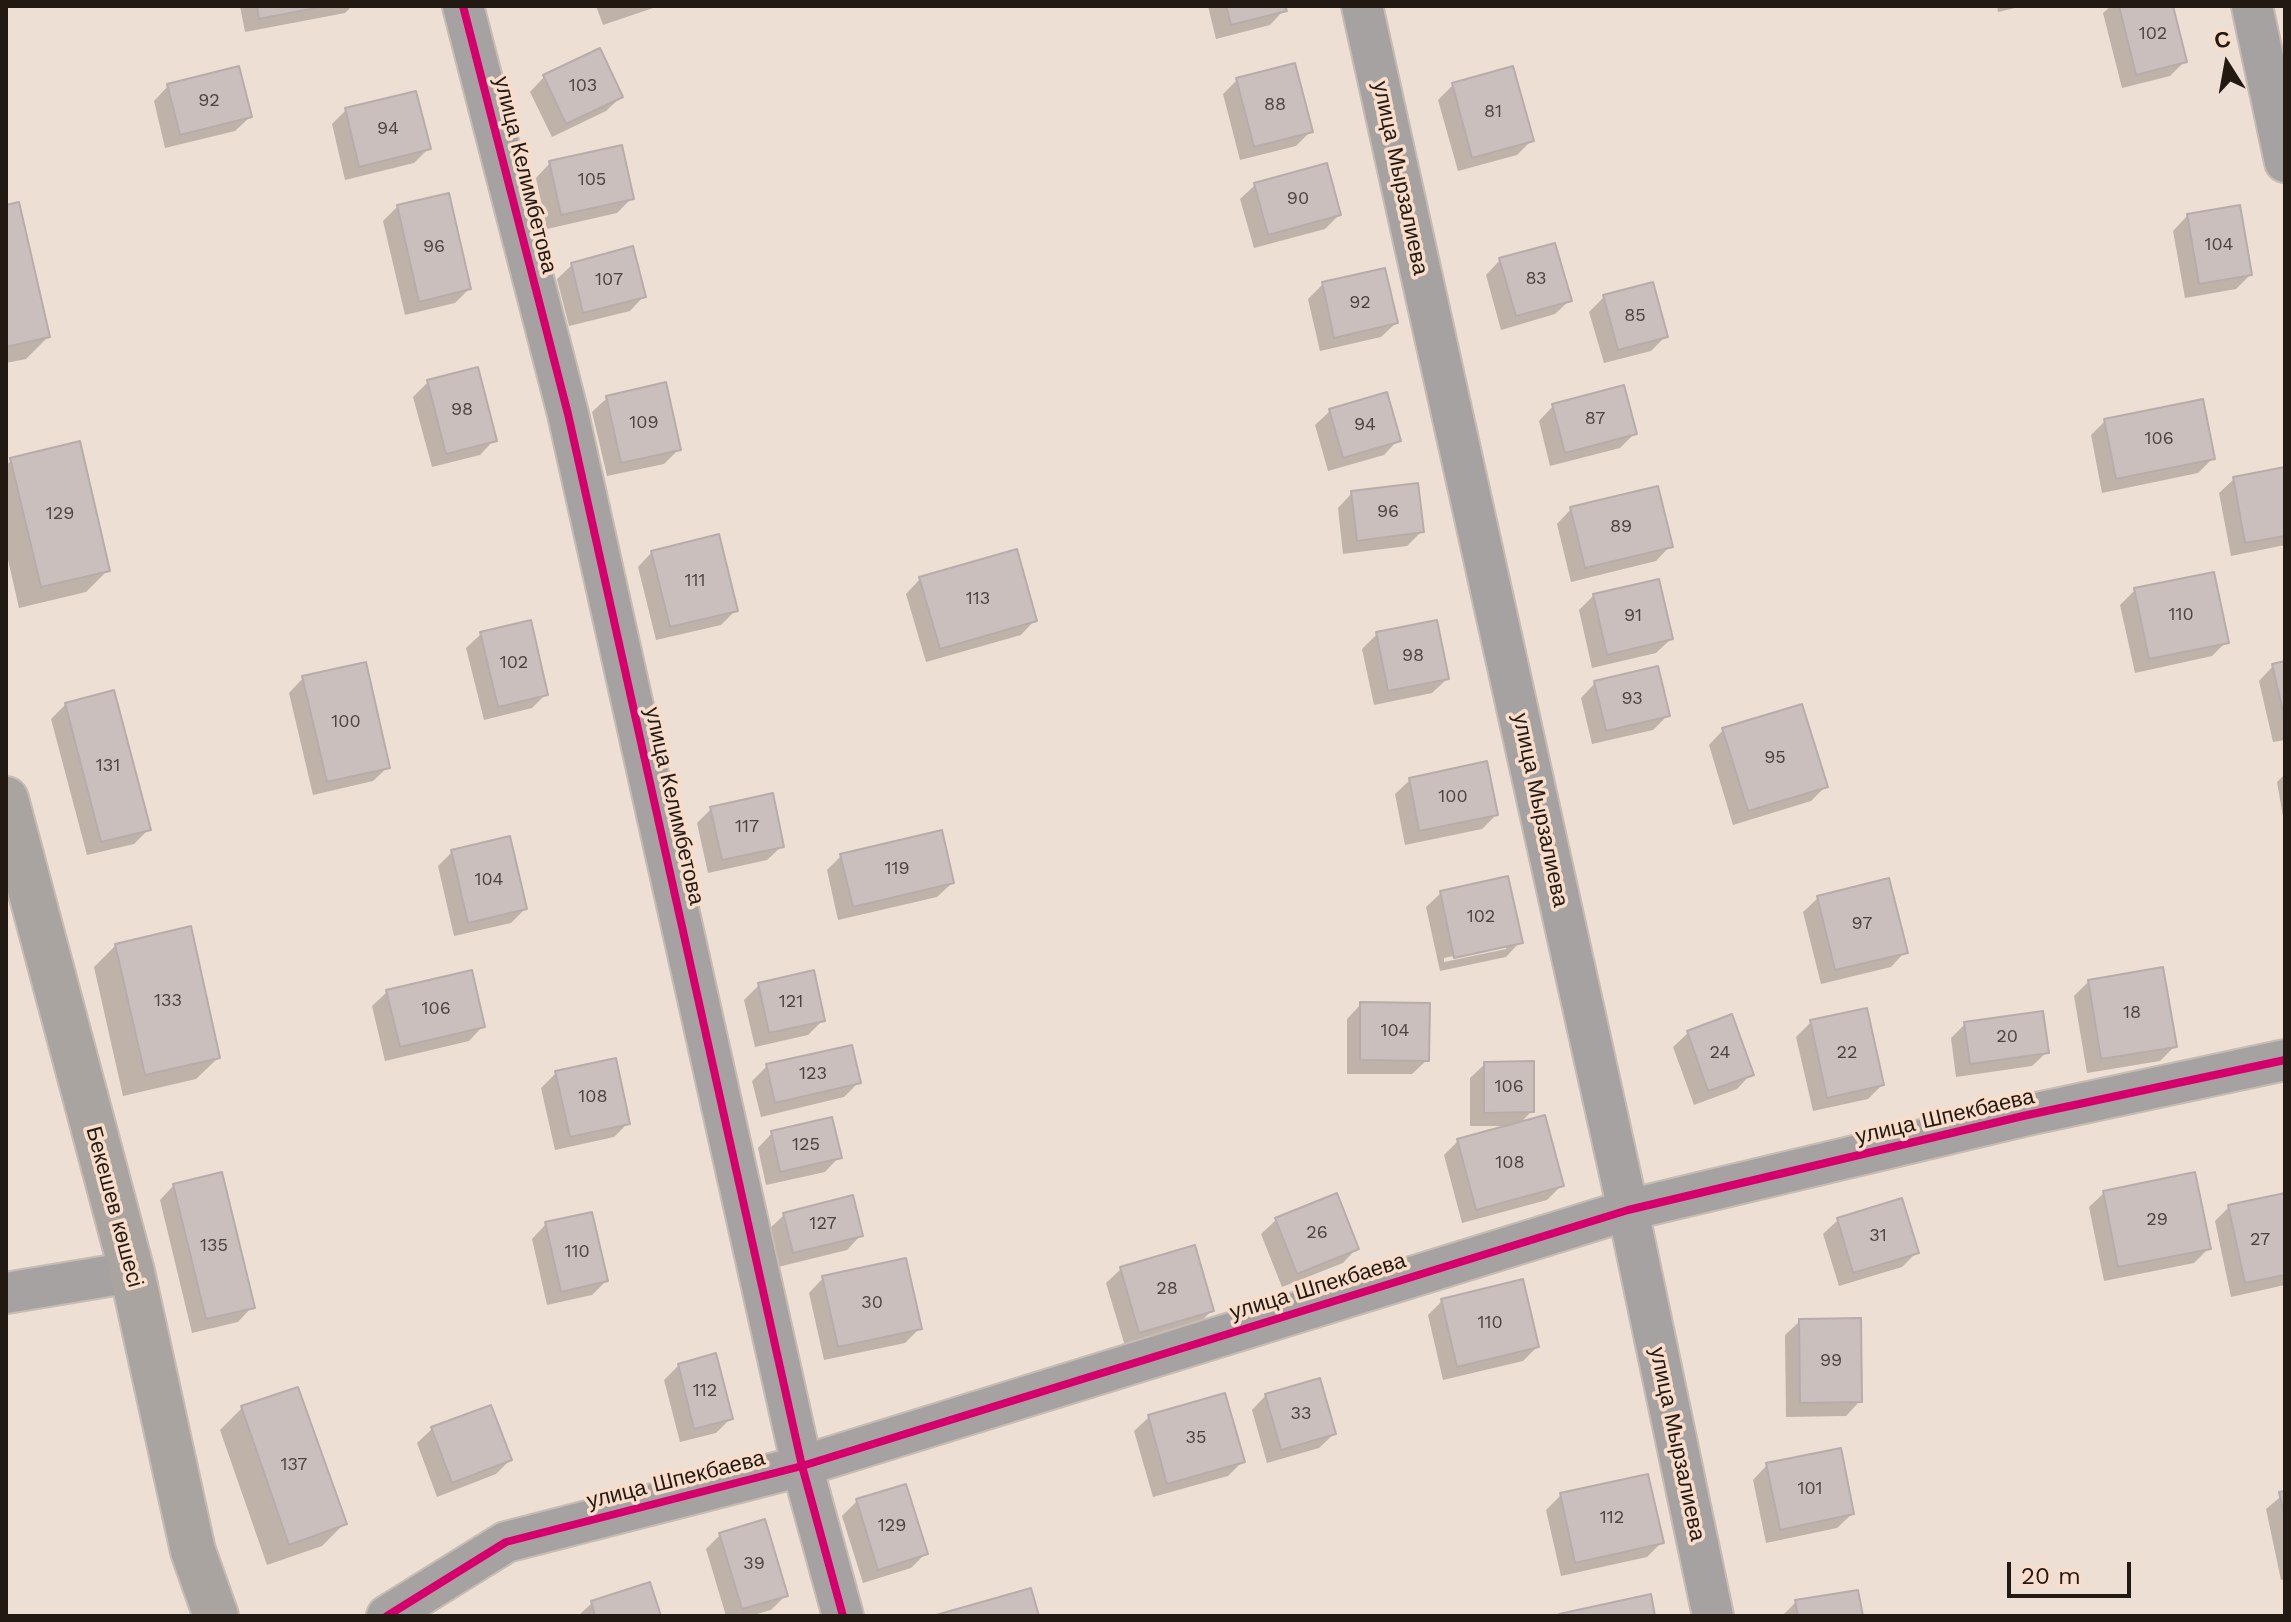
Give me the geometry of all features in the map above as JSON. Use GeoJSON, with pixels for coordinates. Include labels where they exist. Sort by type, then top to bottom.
{"type":"FeatureCollection","features":[{"type":"Feature","properties":{"kind":"main road","name":"Бекешев көшесі"},"geometry":{"type":"LineString","coordinates":[[6,799],[132,1272],[193,1551],[216,1616]]}},
{"type":"Feature","properties":{"kind":"street","name":"улица Келимбетова"},"geometry":{"type":"LineString","coordinates":[[463,6],[568,414],[802,1466],[843,1616]]}},
{"type":"Feature","properties":{"kind":"street","name":"улица Мырзалиева"},"geometry":{"type":"LineString","coordinates":[[1362,6],[1628,1210],[1713,1616]]}},
{"type":"Feature","properties":{"kind":"street"},"geometry":{"type":"LineString","coordinates":[[2252,6],[2285,162]]}},
{"type":"Feature","properties":{"kind":"street","name":"улица Шпекбаева"},"geometry":{"type":"LineString","coordinates":[[387,1616],[506,1542],[802,1466],[1628,1210],[2023,1116],[2285,1060]]}},
{"type":"Feature","properties":{"kind":"street"},"geometry":{"type":"LineString","coordinates":[[6,1293],[132,1272]]}},
{"type":"Feature","properties":{"kind":"building"},"geometry":{"type":"Polygon","coordinates":[[[257,6],[326,6],[259,19],[257,6]]]}},
{"type":"Feature","properties":{"kind":"building"},"geometry":{"type":"Polygon","coordinates":[[[1226,6],[1285,6],[1287,11],[1231,25],[1226,6]]]}},
{"type":"Feature","properties":{"kind":"building"},"geometry":{"type":"Polygon","coordinates":[[[2119,6],[2173,6],[2187,62],[2136,75],[2119,6]]]}},
{"type":"Feature","properties":{"kind":"building"},"geometry":{"type":"Polygon","coordinates":[[[600,48],[623,97],[566,124],[543,75],[600,48]]]}},
{"type":"Feature","properties":{"kind":"building"},"geometry":{"type":"Polygon","coordinates":[[[1295,63],[1313,132],[1254,147],[1236,78],[1295,63]]]}},
{"type":"Feature","properties":{"kind":"building"},"geometry":{"type":"Polygon","coordinates":[[[239,66],[252,117],[180,135],[167,84],[239,66]]]}},
{"type":"Feature","properties":{"kind":"building"},"geometry":{"type":"Polygon","coordinates":[[[1513,66],[1534,141],[1472,158],[1452,83],[1513,66]]]}},
{"type":"Feature","properties":{"kind":"building"},"geometry":{"type":"Polygon","coordinates":[[[416,91],[431,149],[359,167],[345,108],[416,91]]]}},
{"type":"Feature","properties":{"kind":"building"},"geometry":{"type":"Polygon","coordinates":[[[622,145],[634,199],[561,215],[549,161],[622,145]]]}},
{"type":"Feature","properties":{"kind":"building"},"geometry":{"type":"Polygon","coordinates":[[[1327,163],[1341,215],[1268,235],[1254,183],[1327,163]]]}},
{"type":"Feature","properties":{"kind":"building"},"geometry":{"type":"Polygon","coordinates":[[[449,193],[471,289],[419,302],[397,205],[449,193]]]}},
{"type":"Feature","properties":{"kind":"building"},"geometry":{"type":"Polygon","coordinates":[[[19,202],[50,337],[6,347],[6,205],[19,202]]]}},
{"type":"Feature","properties":{"kind":"building"},"geometry":{"type":"Polygon","coordinates":[[[2240,205],[2252,275],[2199,284],[2187,214],[2240,205]]]}},
{"type":"Feature","properties":{"kind":"building"},"geometry":{"type":"Polygon","coordinates":[[[1555,243],[1572,301],[1516,316],[1499,258],[1555,243]]]}},
{"type":"Feature","properties":{"kind":"building"},"geometry":{"type":"Polygon","coordinates":[[[633,246],[646,297],[583,313],[571,263],[633,246]]]}},
{"type":"Feature","properties":{"kind":"building"},"geometry":{"type":"Polygon","coordinates":[[[1385,268],[1398,323],[1334,338],[1322,282],[1385,268]]]}},
{"type":"Feature","properties":{"kind":"building"},"geometry":{"type":"Polygon","coordinates":[[[1653,282],[1668,337],[1618,350],[1603,295],[1653,282]]]}},
{"type":"Feature","properties":{"kind":"building"},"geometry":{"type":"Polygon","coordinates":[[[478,367],[497,441],[446,454],[427,380],[478,367]]]}},
{"type":"Feature","properties":{"kind":"building"},"geometry":{"type":"Polygon","coordinates":[[[666,382],[681,450],[621,463],[606,396],[666,382]]]}},
{"type":"Feature","properties":{"kind":"building"},"geometry":{"type":"Polygon","coordinates":[[[1624,385],[1637,434],[1565,453],[1552,404],[1624,385]]]}},
{"type":"Feature","properties":{"kind":"building"},"geometry":{"type":"Polygon","coordinates":[[[1387,392],[1401,441],[1343,458],[1329,409],[1387,392]]]}},
{"type":"Feature","properties":{"kind":"building"},"geometry":{"type":"Polygon","coordinates":[[[2203,399],[2215,459],[2116,479],[2104,419],[2203,399]]]}},
{"type":"Feature","properties":{"kind":"building"},"geometry":{"type":"Polygon","coordinates":[[[80,441],[110,571],[41,587],[10,458],[80,441]]]}},
{"type":"Feature","properties":{"kind":"building"},"geometry":{"type":"Polygon","coordinates":[[[2285,467],[2285,536],[2245,543],[2233,477],[2285,467]]]}},
{"type":"Feature","properties":{"kind":"building"},"geometry":{"type":"Polygon","coordinates":[[[1418,483],[1424,532],[1357,541],[1351,491],[1418,483]]]}},
{"type":"Feature","properties":{"kind":"building"},"geometry":{"type":"Polygon","coordinates":[[[1658,486],[1673,547],[1585,568],[1570,507],[1658,486]]]}},
{"type":"Feature","properties":{"kind":"building"},"geometry":{"type":"Polygon","coordinates":[[[719,534],[738,611],[670,627],[651,551],[719,534]]]}},
{"type":"Feature","properties":{"kind":"building"},"geometry":{"type":"Polygon","coordinates":[[[1017,549],[1037,621],[940,649],[919,577],[1017,549]]]}},
{"type":"Feature","properties":{"kind":"building"},"geometry":{"type":"Polygon","coordinates":[[[2214,572],[2229,643],[2149,659],[2134,588],[2214,572]]]}},
{"type":"Feature","properties":{"kind":"building"},"geometry":{"type":"Polygon","coordinates":[[[1659,579],[1673,639],[1607,655],[1593,594],[1659,579]]]}},
{"type":"Feature","properties":{"kind":"building"},"geometry":{"type":"Polygon","coordinates":[[[531,620],[548,695],[498,707],[480,632],[531,620]]]}},
{"type":"Feature","properties":{"kind":"building"},"geometry":{"type":"Polygon","coordinates":[[[1437,620],[1449,679],[1388,691],[1376,632],[1437,620]]]}},
{"type":"Feature","properties":{"kind":"building"},"geometry":{"type":"Polygon","coordinates":[[[2285,661],[2285,720],[2272,664],[2285,661]]]}},
{"type":"Feature","properties":{"kind":"building"},"geometry":{"type":"Polygon","coordinates":[[[366,662],[390,768],[327,782],[302,676],[366,662]]]}},
{"type":"Feature","properties":{"kind":"building"},"geometry":{"type":"Polygon","coordinates":[[[1658,666],[1670,716],[1606,731],[1594,681],[1658,666]]]}},
{"type":"Feature","properties":{"kind":"building"},"geometry":{"type":"Polygon","coordinates":[[[114,690],[151,830],[101,842],[65,703],[114,690]]]}},
{"type":"Feature","properties":{"kind":"building"},"geometry":{"type":"Polygon","coordinates":[[[1802,704],[1828,787],[1748,811],[1722,728],[1802,704]]]}},
{"type":"Feature","properties":{"kind":"building"},"geometry":{"type":"Polygon","coordinates":[[[1487,761],[1498,815],[1419,831],[1409,778],[1487,761]]]}},
{"type":"Feature","properties":{"kind":"building"},"geometry":{"type":"Polygon","coordinates":[[[773,793],[784,847],[722,860],[710,807],[773,793]]]}},
{"type":"Feature","properties":{"kind":"building"},"geometry":{"type":"Polygon","coordinates":[[[942,830],[954,883],[853,907],[840,854],[942,830]]]}},
{"type":"Feature","properties":{"kind":"building"},"geometry":{"type":"Polygon","coordinates":[[[510,836],[527,909],[468,923],[451,850],[510,836]]]}},
{"type":"Feature","properties":{"kind":"building"},"geometry":{"type":"Polygon","coordinates":[[[1508,876],[1523,943],[1454,958],[1440,891],[1508,876]]]}},
{"type":"Feature","properties":{"kind":"building"},"geometry":{"type":"Polygon","coordinates":[[[1889,878],[1908,953],[1835,970],[1817,896],[1889,878]]]}},
{"type":"Feature","properties":{"kind":"building"},"geometry":{"type":"Polygon","coordinates":[[[191,926],[220,1058],[145,1075],[115,944],[191,926]]]}},
{"type":"Feature","properties":{"kind":"building"},"geometry":{"type":"Polygon","coordinates":[[[2163,967],[2177,1047],[2101,1059],[2088,980],[2163,967]]]}},
{"type":"Feature","properties":{"kind":"building"},"geometry":{"type":"Polygon","coordinates":[[[472,970],[485,1027],[400,1047],[386,990],[472,970]]]}},
{"type":"Feature","properties":{"kind":"building"},"geometry":{"type":"Polygon","coordinates":[[[814,970],[825,1021],[769,1033],[758,983],[814,970]]]}},
{"type":"Feature","properties":{"kind":"building"},"geometry":{"type":"Polygon","coordinates":[[[1360,1002],[1430,1003],[1429,1061],[1360,1060],[1360,1002]]]}},
{"type":"Feature","properties":{"kind":"building"},"geometry":{"type":"Polygon","coordinates":[[[1867,1008],[1884,1085],[1827,1098],[1810,1020],[1867,1008]]]}},
{"type":"Feature","properties":{"kind":"building"},"geometry":{"type":"Polygon","coordinates":[[[2043,1011],[2049,1053],[1970,1064],[1964,1022],[2043,1011]]]}},
{"type":"Feature","properties":{"kind":"building"},"geometry":{"type":"Polygon","coordinates":[[[1732,1014],[1754,1075],[1708,1091],[1687,1031],[1732,1014]]]}},
{"type":"Feature","properties":{"kind":"building"},"geometry":{"type":"Polygon","coordinates":[[[852,1045],[861,1083],[775,1103],[766,1064],[852,1045]]]}},
{"type":"Feature","properties":{"kind":"building"},"geometry":{"type":"Polygon","coordinates":[[[616,1058],[630,1124],[570,1137],[555,1071],[616,1058]]]}},
{"type":"Feature","properties":{"kind":"building"},"geometry":{"type":"Polygon","coordinates":[[[1534,1061],[1534,1112],[1484,1113],[1484,1062],[1534,1061]]]}},
{"type":"Feature","properties":{"kind":"building"},"geometry":{"type":"Polygon","coordinates":[[[1545,1115],[1564,1186],[1476,1210],[1457,1139],[1545,1115]]]}},
{"type":"Feature","properties":{"kind":"building"},"geometry":{"type":"Polygon","coordinates":[[[832,1117],[842,1158],[780,1172],[771,1131],[832,1117]]]}},
{"type":"Feature","properties":{"kind":"building"},"geometry":{"type":"Polygon","coordinates":[[[222,1172],[255,1308],[206,1319],[173,1184],[222,1172]]]}},
{"type":"Feature","properties":{"kind":"building"},"geometry":{"type":"Polygon","coordinates":[[[2195,1172],[2211,1249],[2118,1267],[2103,1191],[2195,1172]]]}},
{"type":"Feature","properties":{"kind":"building"},"geometry":{"type":"Polygon","coordinates":[[[1337,1193],[1359,1249],[1297,1274],[1275,1218],[1337,1193]]]}},
{"type":"Feature","properties":{"kind":"building"},"geometry":{"type":"Polygon","coordinates":[[[2285,1193],[2285,1275],[2245,1283],[2228,1205],[2285,1193]]]}},
{"type":"Feature","properties":{"kind":"building"},"geometry":{"type":"Polygon","coordinates":[[[853,1195],[863,1236],[793,1253],[783,1213],[853,1195]]]}},
{"type":"Feature","properties":{"kind":"building"},"geometry":{"type":"Polygon","coordinates":[[[1902,1198],[1919,1253],[1853,1273],[1837,1218],[1902,1198]]]}},
{"type":"Feature","properties":{"kind":"building"},"geometry":{"type":"Polygon","coordinates":[[[592,1212],[608,1281],[561,1292],[545,1222],[592,1212]]]}},
{"type":"Feature","properties":{"kind":"building"},"geometry":{"type":"Polygon","coordinates":[[[1195,1245],[1214,1311],[1139,1333],[1120,1267],[1195,1245]]]}},
{"type":"Feature","properties":{"kind":"building"},"geometry":{"type":"Polygon","coordinates":[[[906,1258],[922,1329],[838,1347],[822,1276],[906,1258]]]}},
{"type":"Feature","properties":{"kind":"building"},"geometry":{"type":"Polygon","coordinates":[[[1523,1279],[1539,1347],[1457,1367],[1441,1299],[1523,1279]]]}},
{"type":"Feature","properties":{"kind":"building"},"geometry":{"type":"Polygon","coordinates":[[[1861,1318],[1862,1402],[1800,1403],[1799,1319],[1861,1318]]]}},
{"type":"Feature","properties":{"kind":"building"},"geometry":{"type":"Polygon","coordinates":[[[716,1353],[733,1419],[694,1429],[678,1364],[716,1353]]]}},
{"type":"Feature","properties":{"kind":"building"},"geometry":{"type":"Polygon","coordinates":[[[1320,1378],[1336,1434],[1281,1450],[1265,1394],[1320,1378]]]}},
{"type":"Feature","properties":{"kind":"building"},"geometry":{"type":"Polygon","coordinates":[[[298,1387],[347,1524],[289,1545],[241,1406],[298,1387]]]}},
{"type":"Feature","properties":{"kind":"building"},"geometry":{"type":"Polygon","coordinates":[[[1225,1393],[1245,1462],[1167,1484],[1148,1415],[1225,1393]]]}},
{"type":"Feature","properties":{"kind":"building"},"geometry":{"type":"Polygon","coordinates":[[[491,1405],[512,1460],[452,1483],[431,1427],[491,1405]]]}},
{"type":"Feature","properties":{"kind":"building"},"geometry":{"type":"Polygon","coordinates":[[[1841,1448],[1854,1514],[1780,1530],[1766,1463],[1841,1448]]]}},
{"type":"Feature","properties":{"kind":"building"},"geometry":{"type":"Polygon","coordinates":[[[1648,1474],[1664,1543],[1575,1563],[1560,1493],[1648,1474]]]}},
{"type":"Feature","properties":{"kind":"building"},"geometry":{"type":"Polygon","coordinates":[[[906,1484],[928,1554],[878,1570],[856,1499],[906,1484]]]}},
{"type":"Feature","properties":{"kind":"building"},"geometry":{"type":"Polygon","coordinates":[[[2285,1491],[2285,1519],[2279,1492],[2285,1491]]]}},
{"type":"Feature","properties":{"kind":"building"},"geometry":{"type":"Polygon","coordinates":[[[765,1519],[788,1596],[742,1609],[719,1533],[765,1519]]]}},
{"type":"Feature","properties":{"kind":"building"},"geometry":{"type":"Polygon","coordinates":[[[650,1582],[661,1616],[595,1616],[591,1601],[650,1582]]]}},
{"type":"Feature","properties":{"kind":"building"},"geometry":{"type":"Polygon","coordinates":[[[1031,1588],[1039,1616],[936,1616],[936,1615],[1031,1588]]]}},
{"type":"Feature","properties":{"kind":"building"},"geometry":{"type":"Polygon","coordinates":[[[1858,1590],[1863,1616],[1798,1616],[1795,1600],[1858,1590]]]}},
{"type":"Feature","properties":{"kind":"building"},"geometry":{"type":"Polygon","coordinates":[[[1651,1594],[1655,1616],[1559,1616],[1559,1614],[1651,1594]]]}},
{"type":"Feature","properties":{"kind":"cycle path"},"geometry":{"type":"LineString","coordinates":[[463,6],[568,414],[802,1466],[843,1616]]}},
{"type":"Feature","properties":{"kind":"cycle path"},"geometry":{"type":"LineString","coordinates":[[387,1616],[506,1542],[802,1466],[1628,1210],[2023,1116],[2285,1060]]}}]}
